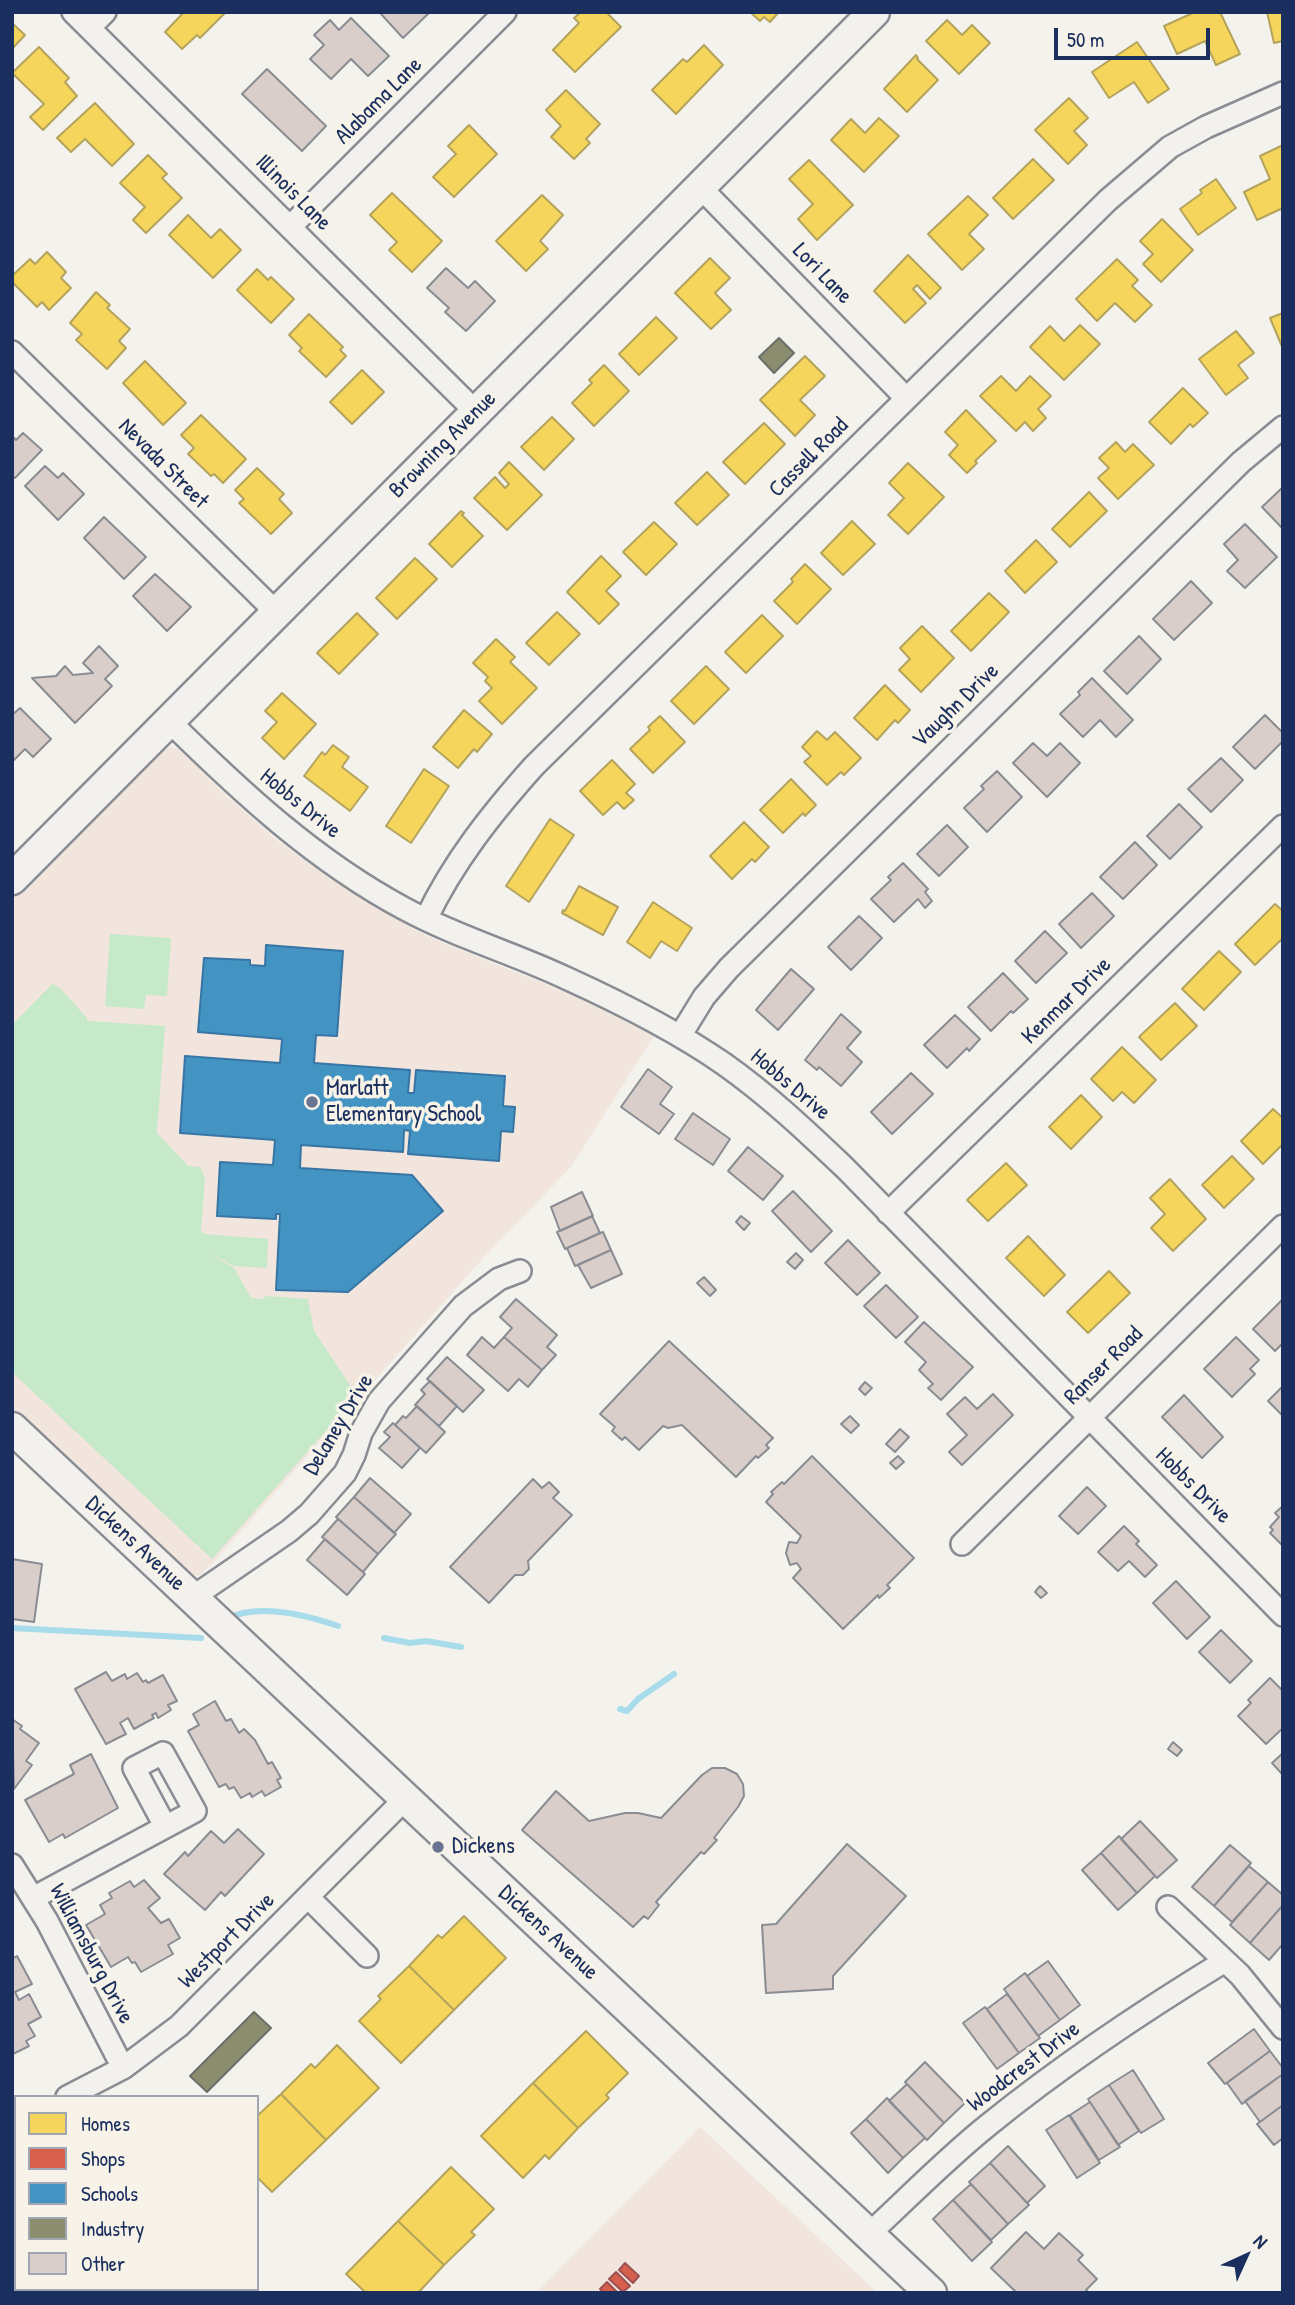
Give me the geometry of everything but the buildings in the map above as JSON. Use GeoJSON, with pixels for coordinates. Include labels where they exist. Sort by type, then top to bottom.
{"type":"FeatureCollection","features":[{"type":"Feature","properties":{"kind":"street","name":"Illinois Lane"},"geometry":{"type":"LineString","coordinates":[[73,12],[476,412]]}},
{"type":"Feature","properties":{"kind":"street"},"geometry":{"type":"LineString","coordinates":[[89,28],[105,12]]}},
{"type":"Feature","properties":{"kind":"street","name":"Alabama Lane"},"geometry":{"type":"LineString","coordinates":[[290,227],[505,12]]}},
{"type":"Feature","properties":{"kind":"street","name":"Browning Avenue"},"geometry":{"type":"LineString","coordinates":[[12,879],[874,12]]}},
{"type":"Feature","properties":{"kind":"street","name":"Cassell Road"},"geometry":{"type":"LineString","coordinates":[[426,919],[475,836],[534,766],[1108,200],[1153,160],[1206,127],[1283,93]]}},
{"type":"Feature","properties":{"kind":"street","name":"Lori Lane"},"geometry":{"type":"LineString","coordinates":[[700,187],[906,398]]}},
{"type":"Feature","properties":{"kind":"street","name":"Nevada Street"},"geometry":{"type":"LineString","coordinates":[[12,352],[277,613]]}},
{"type":"Feature","properties":{"kind":"street","name":"Vaughn Drive"},"geometry":{"type":"LineString","coordinates":[[680,1036],[713,986],[789,907],[1241,462],[1283,427]]}},
{"type":"Feature","properties":{"kind":"street","name":"Hobbs Drive"},"geometry":{"type":"LineString","coordinates":[[169,721],[242,792],[297,838],[363,884],[426,919],[485,946],[564,976],[649,1017],[724,1065],[772,1101],[888,1213],[1283,1615]]}},
{"type":"Feature","properties":{"kind":"street","name":"Kenmar Drive"},"geometry":{"type":"LineString","coordinates":[[888,1213],[1283,826]]}},
{"type":"Feature","properties":{"kind":"street","name":"Ranser Road"},"geometry":{"type":"LineString","coordinates":[[962,1545],[1283,1226]]}},
{"type":"Feature","properties":{"kind":"street","name":"Delaney Drive"},"geometry":{"type":"LineString","coordinates":[[193,1597],[278,1539],[309,1514],[345,1473],[354,1455],[360,1433],[387,1391],[463,1306],[499,1279],[520,1271]]}},
{"type":"Feature","properties":{"kind":"street","name":"Dickens Avenue"},"geometry":{"type":"LineString","coordinates":[[12,1428],[931,2293]]}},
{"type":"Feature","properties":{"kind":"street","name":"Westport Drive"},"geometry":{"type":"LineString","coordinates":[[71,2095],[123,2068],[179,2026],[405,1799]]}},
{"type":"Feature","properties":{"kind":"street"},"geometry":{"type":"LineString","coordinates":[[33,1898],[165,1826]]}},
{"type":"Feature","properties":{"kind":"street","name":"Williamsburg Drive"},"geometry":{"type":"LineString","coordinates":[[12,1865],[33,1898],[123,2068]]}},
{"type":"Feature","properties":{"kind":"street"},"geometry":{"type":"LineString","coordinates":[[308,1898],[367,1955]]}},
{"type":"Feature","properties":{"kind":"street"},"geometry":{"type":"LineString","coordinates":[[1168,1907],[1246,1982],[1283,2028]]}},
{"type":"Feature","properties":{"kind":"street","name":"Woodcrest Drive"},"geometry":{"type":"LineString","coordinates":[[869,2234],[985,2128],[1034,2090],[1113,2034],[1225,1961]]}},
{"type":"Feature","properties":{"kind":"shaded area","name":"Marlatt Elementary School"},"geometry":{"type":"Polygon","coordinates":[[[172,747],[184,754],[278,841],[333,881],[417,931],[575,996],[654,1036],[571,1167],[485,1256],[212,1564],[196,1576],[181,1567],[12,1407],[12,897],[159,752],[172,747]]]}},
{"type":"Feature","properties":{"kind":"shaded area"},"geometry":{"type":"Polygon","coordinates":[[[700,2127],[878,2293],[536,2293],[700,2127]]]}},
{"type":"Feature","properties":{"kind":"green space"},"geometry":{"type":"Polygon","coordinates":[[[110,934],[171,938],[167,996],[146,995],[144,1009],[105,1006],[110,934]]]}},
{"type":"Feature","properties":{"kind":"green space"},"geometry":{"type":"Polygon","coordinates":[[[52,984],[60,988],[87,1021],[165,1026],[157,1133],[188,1166],[200,1167],[205,1178],[201,1231],[204,1234],[268,1239],[267,1268],[234,1266],[208,1252],[234,1268],[251,1298],[264,1299],[265,1296],[308,1299],[314,1331],[357,1396],[212,1559],[12,1372],[12,1025],[52,984]]]}},
{"type":"Feature","properties":{"kind":"waterway"},"geometry":{"type":"LineString","coordinates":[[236,1615],[274,1611],[301,1615],[338,1626]]}},
{"type":"Feature","properties":{"kind":"waterway"},"geometry":{"type":"LineString","coordinates":[[12,1628],[201,1638]]}},
{"type":"Feature","properties":{"kind":"waterway"},"geometry":{"type":"LineString","coordinates":[[384,1638],[461,1647]]}},
{"type":"Feature","properties":{"kind":"waterway"},"geometry":{"type":"LineString","coordinates":[[620,1709],[627,1711],[638,1699],[674,1674]]}},
{"type":"Feature","properties":{"kind":"place","name":"Marlatt Elementary School"},"geometry":{"type":"Point","coordinates":[312,1102]}},
{"type":"Feature","properties":{"kind":"place","name":"Dickens"},"geometry":{"type":"Point","coordinates":[438,1847]}}]}
